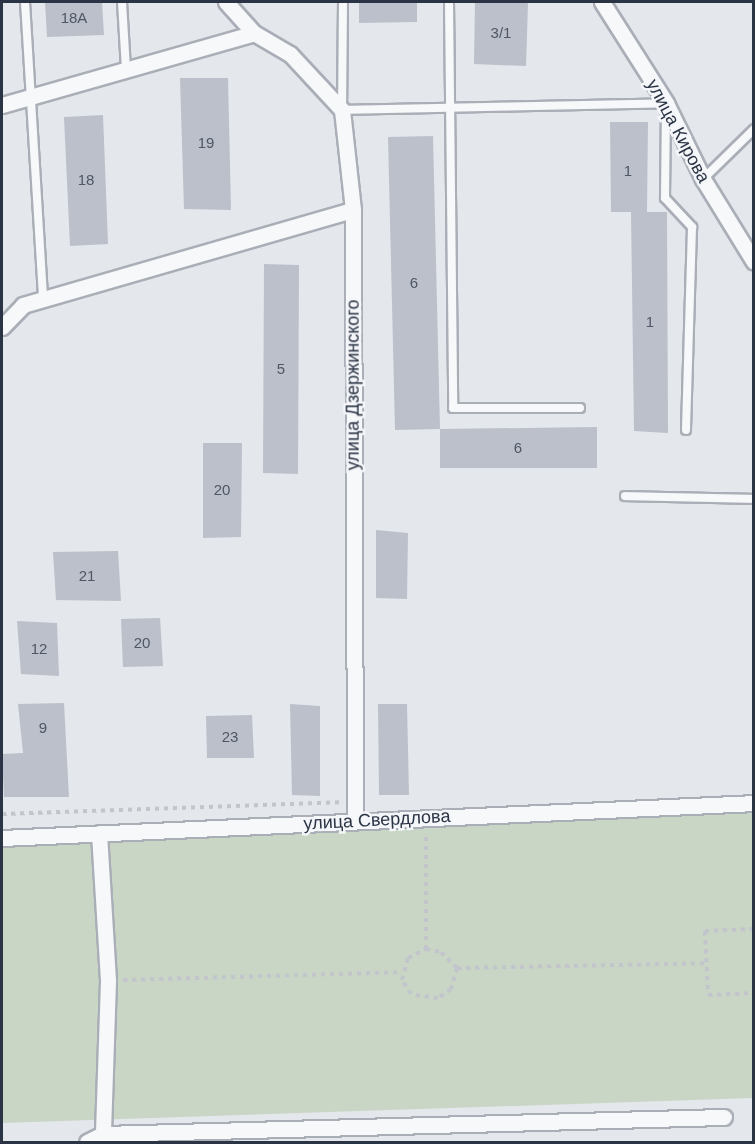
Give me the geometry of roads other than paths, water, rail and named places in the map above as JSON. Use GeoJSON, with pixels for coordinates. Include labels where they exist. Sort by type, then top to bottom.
{"type":"FeatureCollection","features":[{"type":"Feature","properties":{"kind":"street"},"geometry":{"type":"LineString","coordinates":[[226,2],[254,33],[290,54],[342,110]]}},
{"type":"Feature","properties":{"kind":"street","name":"улица Кирова"},"geometry":{"type":"LineString","coordinates":[[602,2],[666,103],[704,179],[753,262]]}},
{"type":"Feature","properties":{"kind":"street"},"geometry":{"type":"LineString","coordinates":[[2,105],[254,33]]}},
{"type":"Feature","properties":{"kind":"street","name":"улица Дзержинского"},"geometry":{"type":"LineString","coordinates":[[342,110],[353,210],[355,821]]}},
{"type":"Feature","properties":{"kind":"street"},"geometry":{"type":"LineString","coordinates":[[2,327],[23,305],[353,210]]}},
{"type":"Feature","properties":{"kind":"street","name":"улица Свердлова"},"geometry":{"type":"LineString","coordinates":[[2,838],[753,803]]}},
{"type":"Feature","properties":{"kind":"street"},"geometry":{"type":"LineString","coordinates":[[99,833],[108,981],[103,1134]]}},
{"type":"Feature","properties":{"kind":"street"},"geometry":{"type":"LineString","coordinates":[[87,1143],[103,1134],[724,1117]]}},
{"type":"Feature","properties":{"kind":"lane"},"geometry":{"type":"LineString","coordinates":[[25,2],[43,299]]}},
{"type":"Feature","properties":{"kind":"lane"},"geometry":{"type":"LineString","coordinates":[[122,2],[126,69]]}},
{"type":"Feature","properties":{"kind":"lane"},"geometry":{"type":"LineString","coordinates":[[343,2],[342,110],[666,103],[665,198],[692,227],[686,430]]}},
{"type":"Feature","properties":{"kind":"lane"},"geometry":{"type":"LineString","coordinates":[[449,2],[447,107],[453,408],[580,408]]}},
{"type":"Feature","properties":{"kind":"lane"},"geometry":{"type":"LineString","coordinates":[[704,179],[753,129]]}},
{"type":"Feature","properties":{"kind":"lane"},"geometry":{"type":"LineString","coordinates":[[625,496],[753,499]]}}]}
